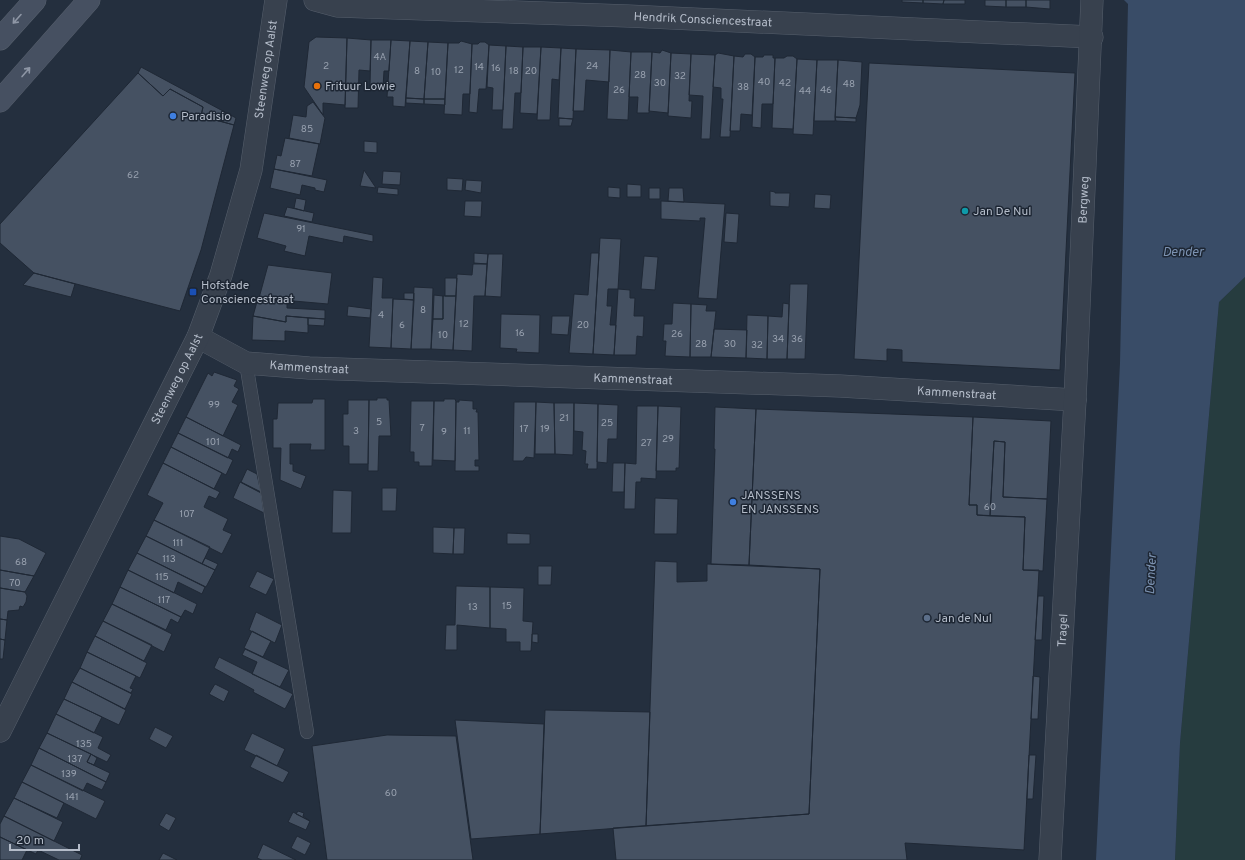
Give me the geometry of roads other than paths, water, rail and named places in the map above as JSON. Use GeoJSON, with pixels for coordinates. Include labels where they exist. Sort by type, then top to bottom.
{"type":"FeatureCollection","features":[{"type":"Feature","properties":{"kind":"main road"},"geometry":{"type":"LineString","coordinates":[[0,39],[35,0]]}},
{"type":"Feature","properties":{"kind":"main road"},"geometry":{"type":"LineString","coordinates":[[0,101],[89,0]]}},
{"type":"Feature","properties":{"kind":"street","name":"Steenweg op Aalst"},"geometry":{"type":"LineString","coordinates":[[0,731],[198,337],[221,275],[251,170],[276,0]]}},
{"type":"Feature","properties":{"kind":"street","name":"Hendrik Consciencestraat"},"geometry":{"type":"LineString","coordinates":[[315,0],[337,6],[628,8],[1092,36]]}},
{"type":"Feature","properties":{"kind":"street","name":"Bergweg"},"geometry":{"type":"LineString","coordinates":[[1075,400],[1092,36],[1092,0]]}},
{"type":"Feature","properties":{"kind":"street","name":"Kammenstraat"},"geometry":{"type":"LineString","coordinates":[[198,337],[246,362],[309,368],[840,386],[1075,400]]}},
{"type":"Feature","properties":{"kind":"street","name":"Tragel"},"geometry":{"type":"LineString","coordinates":[[1050,860],[1075,400]]}},
{"type":"Feature","properties":{"kind":"lane"},"geometry":{"type":"LineString","coordinates":[[246,362],[308,732]]}},
{"type":"Feature","properties":{"kind":"water","name":"Dender"},"geometry":{"type":"Polygon","coordinates":[[[1124,0],[1245,0],[1245,277],[1219,302],[1180,743],[1175,860],[1096,860],[1120,363],[1128,4],[1124,0]]]}},
{"type":"Feature","properties":{"kind":"place","name":"Frituur Lowie"},"geometry":{"type":"Point","coordinates":[317,86]}},
{"type":"Feature","properties":{"kind":"place","name":"Paradisio"},"geometry":{"type":"Point","coordinates":[173,116]}},
{"type":"Feature","properties":{"kind":"place","name":"Jan De Nul"},"geometry":{"type":"Point","coordinates":[965,211]}},
{"type":"Feature","properties":{"kind":"place","name":"Hofstade Consciencestraat"},"geometry":{"type":"Point","coordinates":[193,292]}},
{"type":"Feature","properties":{"kind":"place","name":"JANSSENS EN JANSSENS"},"geometry":{"type":"Point","coordinates":[733,502]}},
{"type":"Feature","properties":{"kind":"place","name":"Jan de Nul"},"geometry":{"type":"Point","coordinates":[927,618]}}]}
